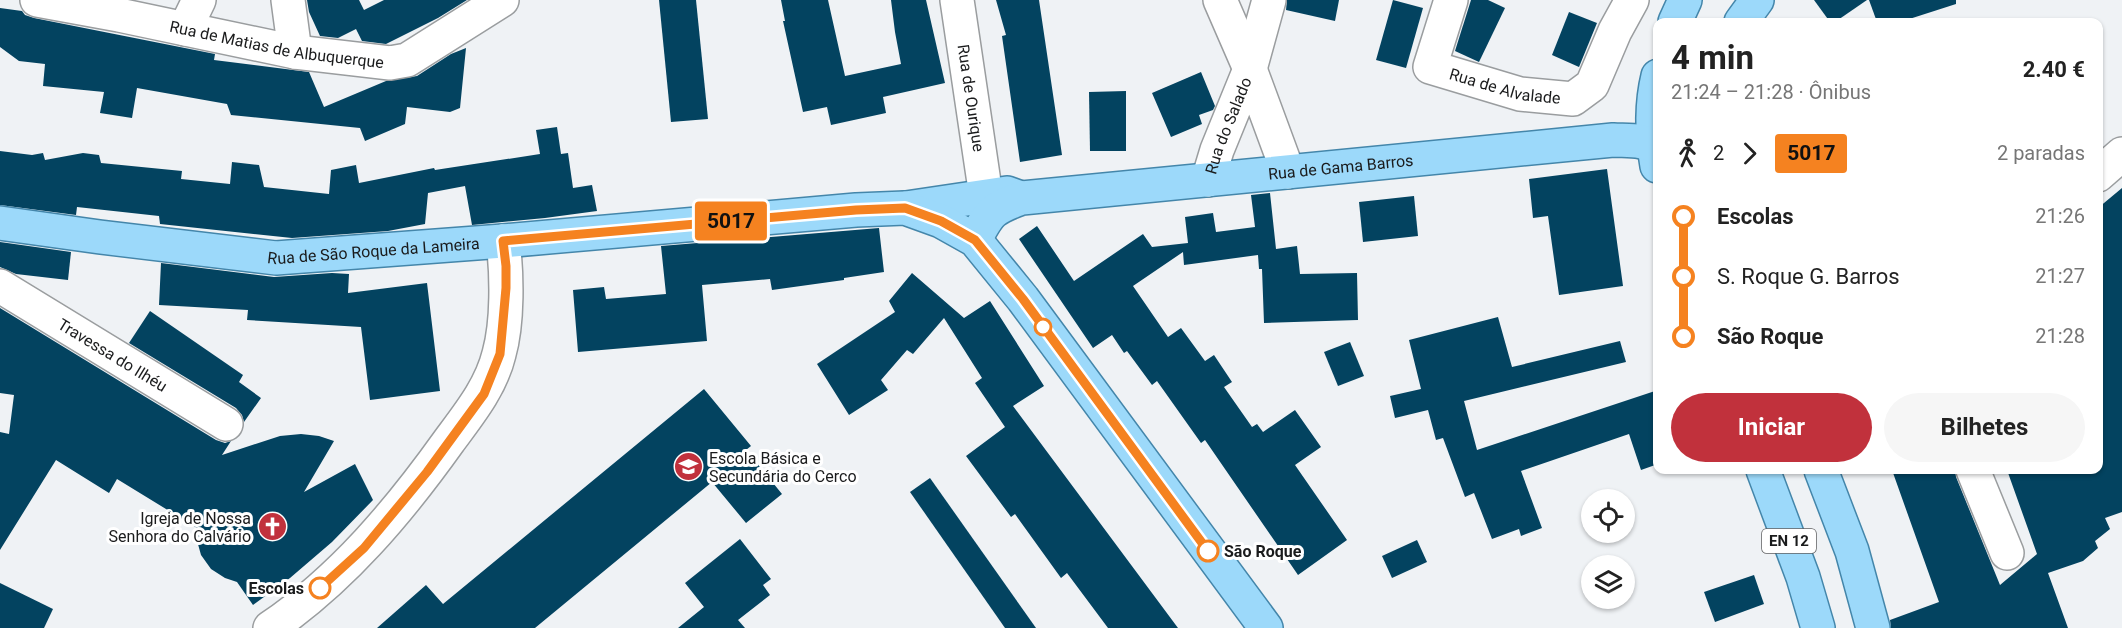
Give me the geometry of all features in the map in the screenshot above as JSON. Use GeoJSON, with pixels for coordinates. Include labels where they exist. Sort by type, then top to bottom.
{"type":"FeatureCollection","features":[{"type":"Feature","properties":{"kind":"main road"},"geometry":{"type":"LineString","coordinates":[[1677,18],[1685,0]]}},
{"type":"Feature","properties":{"kind":"main road"},"geometry":{"type":"LineString","coordinates":[[1744,18],[1757,0]]}},
{"type":"Feature","properties":{"kind":"main road","name":"Rua de Gama Barros"},"geometry":{"type":"LineString","coordinates":[[975,240],[987,216],[1001,205],[1022,198],[1613,140],[1638,141],[1653,153]]}},
{"type":"Feature","properties":{"kind":"main road","name":"Rua de Gama Barros"},"geometry":{"type":"LineString","coordinates":[[905,208],[1007,193],[1022,198]]}},
{"type":"Feature","properties":{"kind":"main road","name":"Rua de São Roque da Lameira"},"geometry":{"type":"LineString","coordinates":[[0,223],[276,258],[856,210],[905,208],[941,221],[975,240],[1023,299],[1266,628]]}},
{"type":"Feature","properties":{"kind":"main road","name":"EN 12"},"geometry":{"type":"LineString","coordinates":[[1764,474],[1803,577],[1818,628]]}},
{"type":"Feature","properties":{"kind":"main road"},"geometry":{"type":"LineString","coordinates":[[1823,474],[1852,551],[1873,628]]}},
{"type":"Feature","properties":{"kind":"street"},"geometry":{"type":"LineString","coordinates":[[186,29],[199,0]]}},
{"type":"Feature","properties":{"kind":"street"},"geometry":{"type":"LineString","coordinates":[[288,0],[295,52]]}},
{"type":"Feature","properties":{"kind":"street","name":"Rua de Matias de Albuquerque"},"geometry":{"type":"LineString","coordinates":[[46,1],[122,7],[186,29],[295,52],[390,63],[407,60],[502,0]]}},
{"type":"Feature","properties":{"kind":"street","name":"Rua de Ourique"},"geometry":{"type":"LineString","coordinates":[[957,0],[986,195]]}},
{"type":"Feature","properties":{"kind":"street","name":"Rua do Salado"},"geometry":{"type":"LineString","coordinates":[[1220,0],[1250,69],[1288,172]]}},
{"type":"Feature","properties":{"kind":"street"},"geometry":{"type":"LineString","coordinates":[[1250,69],[1269,0]]}},
{"type":"Feature","properties":{"kind":"street","name":"Rua de Alvalade"},"geometry":{"type":"LineString","coordinates":[[1451,0],[1430,67],[1520,94],[1573,99],[1592,85],[1615,31],[1632,0]]}},
{"type":"Feature","properties":{"kind":"street","name":"Rua do Salado"},"geometry":{"type":"LineString","coordinates":[[1208,180],[1217,150],[1250,69]]}},
{"type":"Feature","properties":{"kind":"street"},"geometry":{"type":"LineString","coordinates":[[2103,171],[2122,154]]}},
{"type":"Feature","properties":{"kind":"street"},"geometry":{"type":"LineString","coordinates":[[270,628],[290,615],[364,548],[427,472],[484,394],[500,354],[506,266],[503,241]]}},
{"type":"Feature","properties":{"kind":"street","name":"Travessa do Ilhéu"},"geometry":{"type":"LineString","coordinates":[[0,286],[226,424]]}},
{"type":"Feature","properties":{"kind":"street"},"geometry":{"type":"LineString","coordinates":[[1975,474],[2007,553]]}},
{"type":"Feature","properties":{"kind":"building"},"geometry":{"type":"Polygon","coordinates":[[[307,0],[359,0],[364,10],[384,0],[467,0],[438,18],[386,44],[362,41],[356,29],[338,38],[320,36],[309,12],[307,0]]]}},
{"type":"Feature","properties":{"kind":"building"},"geometry":{"type":"Polygon","coordinates":[[[659,0],[696,0],[708,119],[671,122],[659,0]]]}},
{"type":"Feature","properties":{"kind":"building"},"geometry":{"type":"Polygon","coordinates":[[[781,0],[828,0],[845,76],[901,64],[891,0],[926,0],[945,83],[883,97],[886,113],[831,125],[827,107],[803,112],[783,21],[785,21],[781,0]]]}},
{"type":"Feature","properties":{"kind":"building"},"geometry":{"type":"Polygon","coordinates":[[[996,0],[1039,0],[1062,155],[1020,162],[1002,36],[1006,35],[996,0]]]}},
{"type":"Feature","properties":{"kind":"building"},"geometry":{"type":"Polygon","coordinates":[[[1287,0],[1339,0],[1335,21],[1286,10],[1287,0]]]}},
{"type":"Feature","properties":{"kind":"building"},"geometry":{"type":"Polygon","coordinates":[[[1393,0],[1423,8],[1406,68],[1376,60],[1393,0]]]}},
{"type":"Feature","properties":{"kind":"building"},"geometry":{"type":"Polygon","coordinates":[[[1471,0],[1488,0],[1505,8],[1479,62],[1455,51],[1471,0]]]}},
{"type":"Feature","properties":{"kind":"building"},"geometry":{"type":"Polygon","coordinates":[[[1814,0],[1867,0],[1841,18],[1827,18],[1814,0]]]}},
{"type":"Feature","properties":{"kind":"building"},"geometry":{"type":"Polygon","coordinates":[[[1869,0],[1956,0],[1956,4],[1912,18],[1876,18],[1869,0]]]}},
{"type":"Feature","properties":{"kind":"building"},"geometry":{"type":"Polygon","coordinates":[[[0,8],[22,11],[25,15],[34,18],[215,54],[214,60],[309,72],[324,107],[386,81],[417,76],[451,54],[466,48],[460,108],[450,112],[407,107],[405,124],[365,141],[360,128],[231,115],[227,104],[137,88],[132,118],[100,113],[104,92],[43,86],[45,64],[19,61],[0,47],[0,8]]]}},
{"type":"Feature","properties":{"kind":"building"},"geometry":{"type":"Polygon","coordinates":[[[1569,12],[1597,23],[1579,67],[1552,55],[1569,12]]]}},
{"type":"Feature","properties":{"kind":"building"},"geometry":{"type":"Polygon","coordinates":[[[1201,72],[1215,106],[1213,110],[1199,115],[1202,124],[1171,137],[1152,93],[1201,72]]]}},
{"type":"Feature","properties":{"kind":"building"},"geometry":{"type":"Polygon","coordinates":[[[1126,91],[1126,151],[1090,151],[1089,92],[1126,91]]]}},
{"type":"Feature","properties":{"kind":"building"},"geometry":{"type":"Polygon","coordinates":[[[557,127],[561,154],[568,153],[573,188],[592,185],[597,211],[472,225],[465,186],[428,193],[425,224],[388,231],[292,238],[160,224],[159,216],[77,207],[76,215],[0,205],[0,151],[32,155],[43,153],[45,160],[83,153],[99,155],[101,163],[182,171],[181,179],[230,184],[232,162],[259,165],[264,187],[329,194],[331,170],[356,165],[359,183],[434,168],[435,170],[540,154],[536,130],[557,127]]]}},
{"type":"Feature","properties":{"kind":"building"},"geometry":{"type":"Polygon","coordinates":[[[1607,169],[1623,286],[1559,295],[1548,216],[1533,218],[1529,179],[1607,169]]]}},
{"type":"Feature","properties":{"kind":"building"},"geometry":{"type":"Polygon","coordinates":[[[2122,188],[2122,512],[2105,518],[2110,529],[2095,541],[2098,548],[2083,561],[2048,573],[2068,628],[1891,628],[1890,620],[1939,602],[1893,474],[1956,474],[2000,585],[2037,554],[2008,474],[2103,474],[2103,204],[2122,188]]]}},
{"type":"Feature","properties":{"kind":"building"},"geometry":{"type":"Polygon","coordinates":[[[1270,193],[1276,249],[1297,246],[1300,274],[1357,273],[1358,320],[1264,323],[1262,269],[1259,269],[1258,255],[1184,265],[1183,252],[1133,286],[1168,337],[1181,328],[1205,361],[1214,355],[1232,382],[1224,387],[1252,427],[1257,424],[1263,432],[1295,410],[1321,447],[1295,465],[1347,540],[1298,575],[1205,440],[1201,443],[1157,381],[1152,385],[1127,351],[1124,353],[1112,335],[1093,348],[1019,239],[1037,226],[1074,281],[1143,234],[1152,247],[1188,243],[1185,217],[1213,213],[1216,232],[1255,227],[1251,195],[1270,193]]]}},
{"type":"Feature","properties":{"kind":"building"},"geometry":{"type":"Polygon","coordinates":[[[1414,196],[1418,236],[1363,242],[1359,202],[1414,196]]]}},
{"type":"Feature","properties":{"kind":"building"},"geometry":{"type":"Polygon","coordinates":[[[879,228],[884,272],[772,290],[770,279],[702,285],[707,341],[578,352],[573,290],[604,287],[606,299],[666,294],[661,246],[879,228]]]}},
{"type":"Feature","properties":{"kind":"building"},"geometry":{"type":"Polygon","coordinates":[[[0,242],[71,252],[68,280],[16,274],[0,267],[0,242]]]}},
{"type":"Feature","properties":{"kind":"building"},"geometry":{"type":"Polygon","coordinates":[[[161,263],[274,277],[349,274],[348,293],[427,283],[440,391],[370,400],[361,327],[247,320],[248,310],[159,305],[161,263]]]}},
{"type":"Feature","properties":{"kind":"building"},"geometry":{"type":"Polygon","coordinates":[[[912,273],[964,318],[990,301],[1044,386],[1013,406],[1178,628],[1108,628],[1067,573],[1061,578],[1015,514],[1011,517],[966,456],[1005,427],[975,383],[982,378],[944,318],[913,354],[907,350],[881,380],[888,390],[849,415],[817,364],[895,312],[889,301],[912,273]]]}},
{"type":"Feature","properties":{"kind":"building"},"geometry":{"type":"Polygon","coordinates":[[[0,308],[216,440],[225,443],[231,441],[222,455],[280,436],[301,434],[334,441],[304,492],[355,464],[373,500],[332,542],[290,578],[253,605],[237,582],[211,569],[201,555],[196,537],[197,528],[117,479],[109,493],[56,460],[0,550],[0,432],[9,434],[14,395],[0,393],[0,308]]]}},
{"type":"Feature","properties":{"kind":"building"},"geometry":{"type":"Polygon","coordinates":[[[150,311],[243,375],[239,382],[261,398],[244,422],[236,408],[129,343],[150,311]]]}},
{"type":"Feature","properties":{"kind":"building"},"geometry":{"type":"Polygon","coordinates":[[[1498,317],[1512,367],[1620,341],[1626,362],[1464,401],[1477,450],[1653,392],[1653,466],[1641,470],[1629,434],[1521,471],[1542,528],[1521,536],[1519,529],[1492,539],[1474,493],[1465,497],[1443,438],[1436,440],[1428,410],[1395,418],[1390,396],[1421,389],[1409,340],[1498,317]]]}},
{"type":"Feature","properties":{"kind":"building"},"geometry":{"type":"Polygon","coordinates":[[[1350,342],[1364,376],[1338,386],[1324,352],[1350,342]]]}},
{"type":"Feature","properties":{"kind":"building"},"geometry":{"type":"Polygon","coordinates":[[[704,389],[751,446],[746,450],[782,494],[746,523],[712,482],[535,628],[377,628],[426,585],[443,604],[704,389]]]}},
{"type":"Feature","properties":{"kind":"building"},"geometry":{"type":"Polygon","coordinates":[[[930,478],[1036,628],[1005,628],[910,492],[930,478]]]}},
{"type":"Feature","properties":{"kind":"building"},"geometry":{"type":"Polygon","coordinates":[[[740,539],[771,579],[763,585],[770,595],[738,620],[745,628],[678,628],[704,607],[685,583],[740,539]]]}},
{"type":"Feature","properties":{"kind":"building"},"geometry":{"type":"Polygon","coordinates":[[[1417,540],[1427,562],[1392,578],[1382,556],[1417,540]]]}},
{"type":"Feature","properties":{"kind":"building"},"geometry":{"type":"Polygon","coordinates":[[[1754,575],[1764,604],[1715,622],[1704,592],[1754,575]]]}},
{"type":"Feature","properties":{"kind":"building"},"geometry":{"type":"Polygon","coordinates":[[[0,583],[53,609],[44,628],[0,628],[0,583]]]}},
{"type":"Feature","properties":{"kind":"bus line","name":"5017"},"geometry":{"type":"LineString","coordinates":[[320,588],[364,548],[427,472],[484,394],[500,354],[506,288],[503,241],[856,210],[905,208],[941,221],[975,240],[1023,299],[1208,551]]}},
{"type":"Feature","properties":{"kind":"place","name":"Escola Básica e Secundária do Cerco"},"geometry":{"type":"Point","coordinates":[688,467]}},
{"type":"Feature","properties":{"kind":"place","name":"Igreja de Nossa Senhora do Calvário"},"geometry":{"type":"Point","coordinates":[272,527]}},
{"type":"Feature","properties":{"kind":"place","name":"São Roque"},"geometry":{"type":"Point","coordinates":[1208,551]}},
{"type":"Feature","properties":{"kind":"place","name":"Escolas"},"geometry":{"type":"Point","coordinates":[320,588]}}]}
